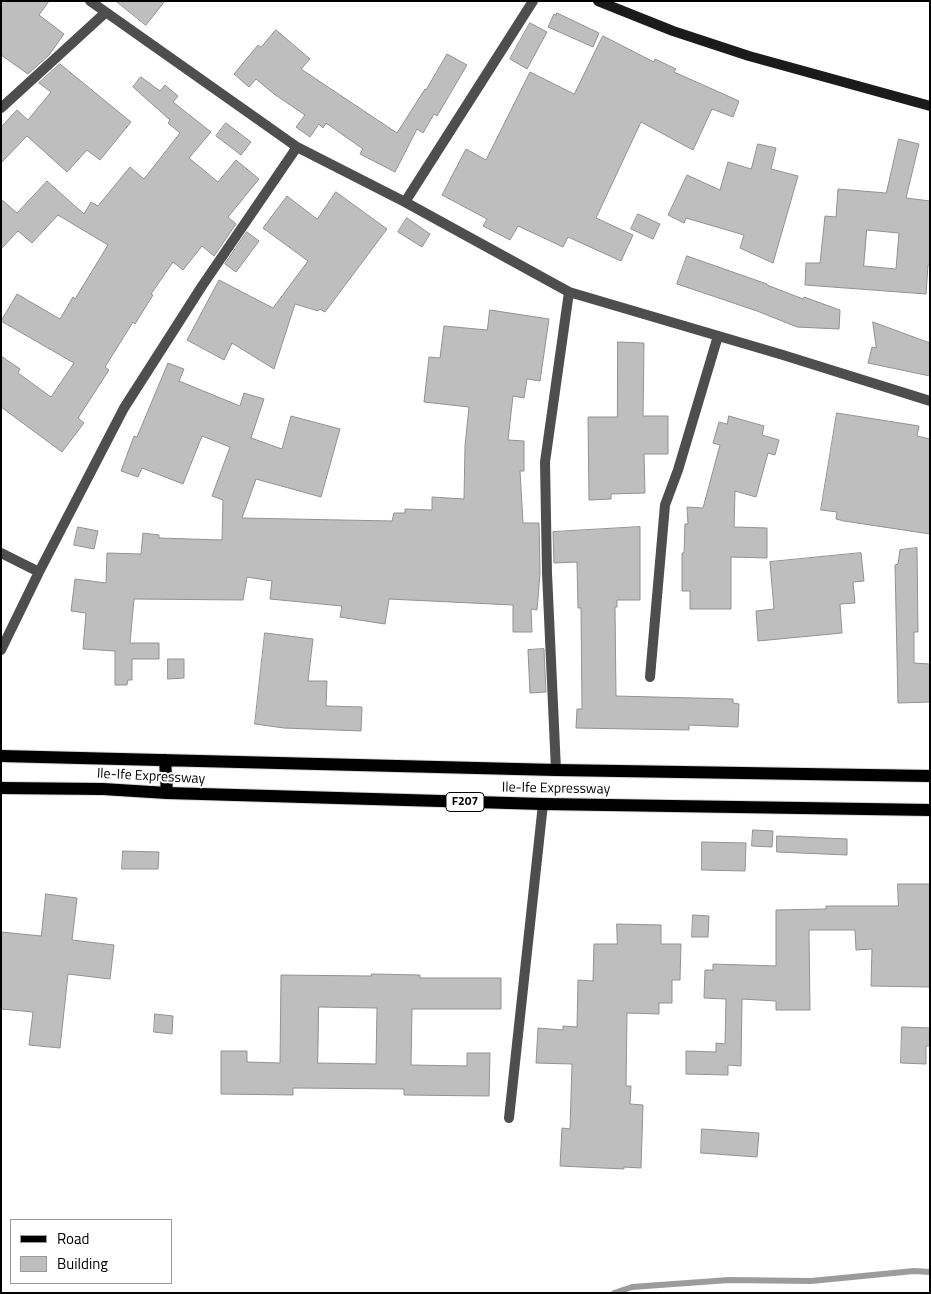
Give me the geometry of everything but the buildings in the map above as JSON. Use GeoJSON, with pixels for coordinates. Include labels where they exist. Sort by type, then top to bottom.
{"type":"FeatureCollection","features":[{"type":"Feature","properties":{"kind":"main road"},"geometry":{"type":"LineString","coordinates":[[598,1],[673,31],[749,56],[930,106]]}},
{"type":"Feature","properties":{"kind":"main road","name":"Ile-Ife Expressway"},"geometry":{"type":"LineString","coordinates":[[1,756],[556,770],[930,776]]}},
{"type":"Feature","properties":{"kind":"main road"},"geometry":{"type":"LineString","coordinates":[[164,760],[167,794]]}},
{"type":"Feature","properties":{"kind":"main road","name":"Ile-Ife Expressway"},"geometry":{"type":"LineString","coordinates":[[1,788],[103,789],[167,794],[543,804],[930,810]]}},
{"type":"Feature","properties":{"kind":"street"},"geometry":{"type":"LineString","coordinates":[[90,1],[297,147],[405,202],[569,292],[930,401]]}},
{"type":"Feature","properties":{"kind":"street"},"geometry":{"type":"LineString","coordinates":[[405,202],[533,1]]}},
{"type":"Feature","properties":{"kind":"street"},"geometry":{"type":"LineString","coordinates":[[1,108],[105,13]]}},
{"type":"Feature","properties":{"kind":"street"},"geometry":{"type":"LineString","coordinates":[[1,650],[124,408],[202,286],[297,147]]}},
{"type":"Feature","properties":{"kind":"street"},"geometry":{"type":"LineString","coordinates":[[556,770],[545,462],[569,292]]}},
{"type":"Feature","properties":{"kind":"street"},"geometry":{"type":"LineString","coordinates":[[650,677],[665,506],[678,470],[718,336]]}},
{"type":"Feature","properties":{"kind":"street"},"geometry":{"type":"LineString","coordinates":[[1,553],[39,572]]}},
{"type":"Feature","properties":{"kind":"street"},"geometry":{"type":"LineString","coordinates":[[509,1118],[543,804]]}},
{"type":"Feature","properties":{"kind":"waterway"},"geometry":{"type":"LineString","coordinates":[[614,1293],[632,1287],[729,1280],[811,1281],[914,1271],[930,1272]]}}]}
